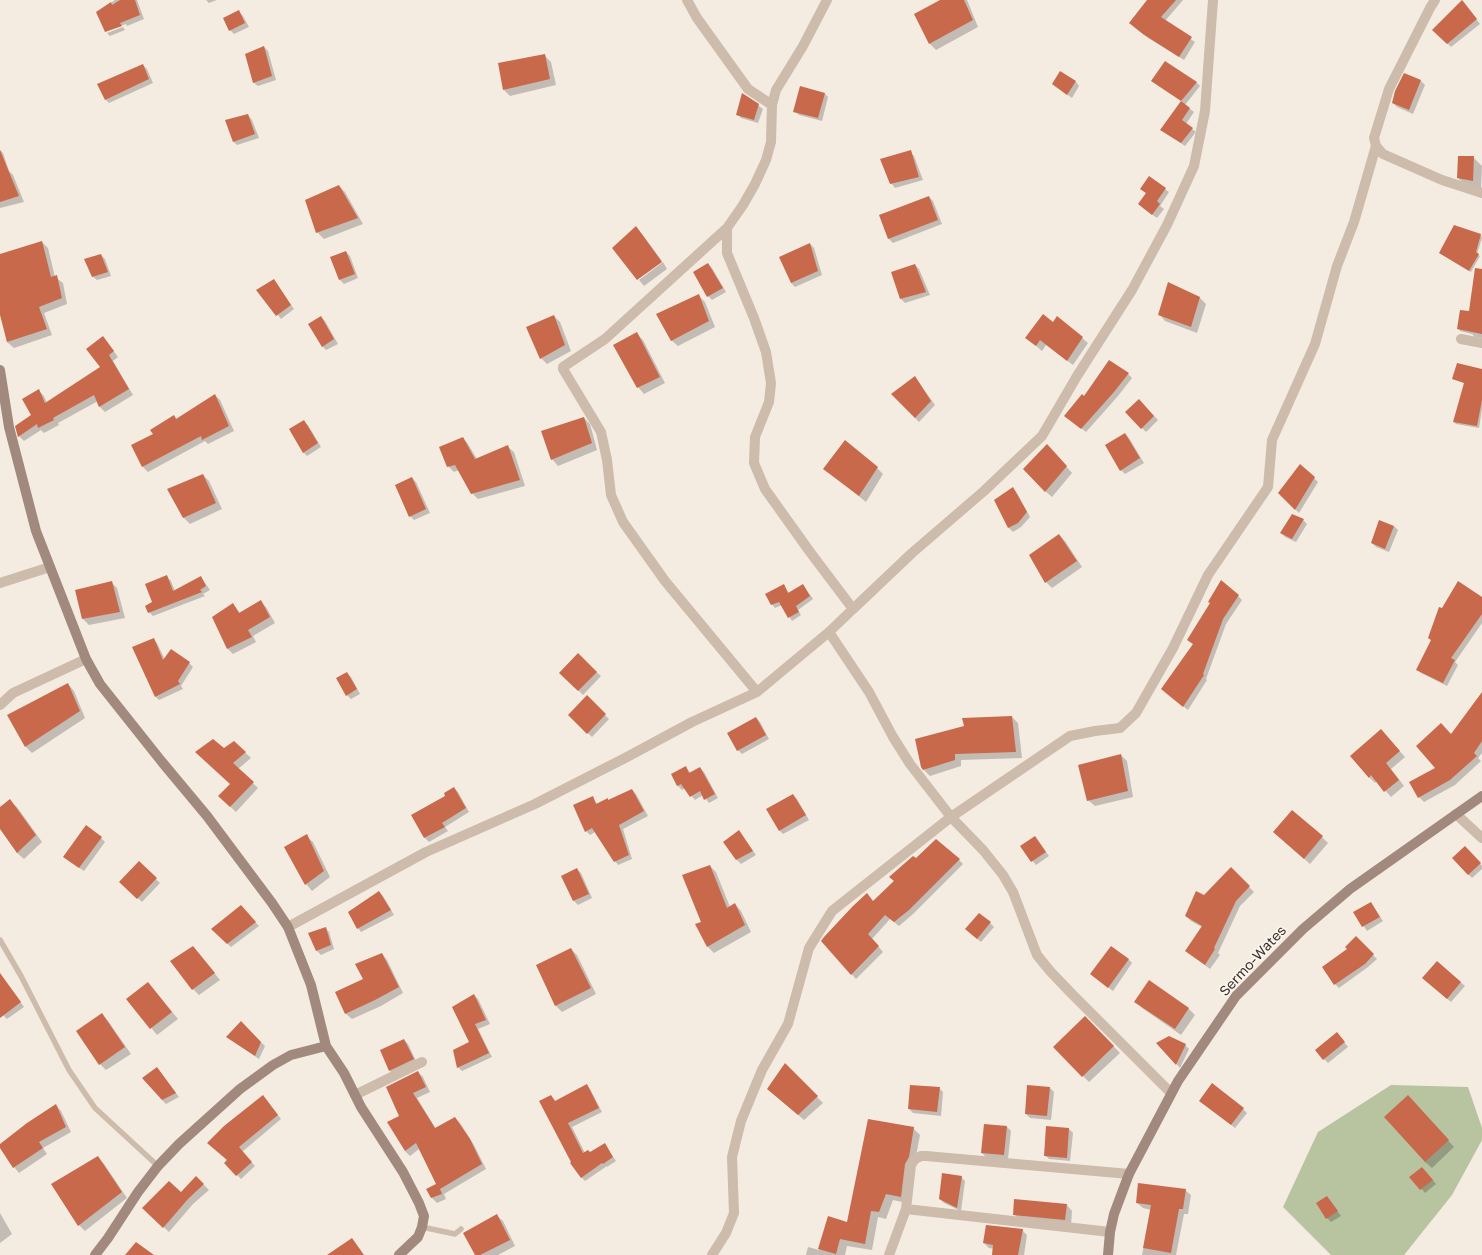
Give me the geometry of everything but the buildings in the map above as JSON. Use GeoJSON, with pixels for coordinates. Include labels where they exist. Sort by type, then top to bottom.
{"type":"FeatureCollection","features":[{"type":"Feature","properties":{"kind":"street"},"geometry":{"type":"LineString","coordinates":[[687,0],[697,18],[748,89],[772,105]]}},
{"type":"Feature","properties":{"kind":"street"},"geometry":{"type":"LineString","coordinates":[[757,692],[665,581],[623,522],[611,495],[607,460],[601,432],[563,370],[563,367],[605,339],[727,228],[743,206],[756,184],[772,142],[772,105],[776,90],[803,46],[827,0]]}},
{"type":"Feature","properties":{"kind":"street"},"geometry":{"type":"LineString","coordinates":[[288,927],[426,852],[535,804],[692,722],[757,692],[829,632],[912,553],[984,491],[1042,436],[1077,376],[1132,290],[1167,224],[1194,166],[1204,111],[1213,0]]}},
{"type":"Feature","properties":{"kind":"street"},"geometry":{"type":"LineString","coordinates":[[1435,0],[1389,89],[1374,138],[1376,146],[1383,154],[1442,180],[1482,193]]}},
{"type":"Feature","properties":{"kind":"street"},"geometry":{"type":"LineString","coordinates":[[712,1255],[726,1233],[734,1213],[732,1157],[741,1121],[762,1070],[788,1024],[809,948],[832,911],[951,817],[1070,736],[1120,728],[1136,713],[1173,648],[1208,574],[1268,487],[1272,440],[1315,344],[1337,266],[1354,222],[1376,146]]}},
{"type":"Feature","properties":{"kind":"street"},"geometry":{"type":"LineString","coordinates":[[727,228],[727,253],[754,318],[766,352],[771,384],[769,402],[755,437],[754,463],[765,489],[853,609]]}},
{"type":"Feature","properties":{"kind":"street"},"geometry":{"type":"LineString","coordinates":[[1461,339],[1482,343]]}},
{"type":"Feature","properties":{"kind":"street"},"geometry":{"type":"LineString","coordinates":[[0,370],[10,427],[36,531],[86,659],[100,684],[207,816],[272,903],[288,927],[311,985],[326,1046],[344,1073],[361,1107],[403,1172],[424,1216],[418,1237],[399,1255]]}},
{"type":"Feature","properties":{"kind":"street"},"geometry":{"type":"LineString","coordinates":[[0,583],[50,566]]}},
{"type":"Feature","properties":{"kind":"street"},"geometry":{"type":"LineString","coordinates":[[829,632],[869,692],[889,730],[910,764],[951,817],[1003,875],[1013,892],[1037,955],[1070,992],[1172,1093]]}},
{"type":"Feature","properties":{"kind":"street"},"geometry":{"type":"LineString","coordinates":[[0,705],[13,693],[86,659]]}},
{"type":"Feature","properties":{"kind":"street","name":"Sermo-Wates"},"geometry":{"type":"LineString","coordinates":[[1108,1255],[1110,1232],[1114,1214],[1129,1174],[1178,1081],[1236,996],[1303,929],[1350,889],[1482,796]]}},
{"type":"Feature","properties":{"kind":"street"},"geometry":{"type":"LineString","coordinates":[[1456,814],[1482,838]]}},
{"type":"Feature","properties":{"kind":"street"},"geometry":{"type":"LineString","coordinates":[[95,1255],[138,1192],[158,1166],[179,1144],[240,1090],[262,1073],[291,1055],[326,1046]]}},
{"type":"Feature","properties":{"kind":"street"},"geometry":{"type":"LineString","coordinates":[[355,1095],[422,1062]]}},
{"type":"Feature","properties":{"kind":"street"},"geometry":{"type":"LineString","coordinates":[[890,1255],[906,1209],[911,1164],[915,1159],[921,1156],[1129,1174]]}},
{"type":"Feature","properties":{"kind":"street"},"geometry":{"type":"LineString","coordinates":[[906,1209],[1110,1232]]}},
{"type":"Feature","properties":{"kind":"lane"},"geometry":{"type":"LineString","coordinates":[[0,940],[21,976],[69,1070],[95,1108],[158,1166]]}},
{"type":"Feature","properties":{"kind":"lane"},"geometry":{"type":"LineString","coordinates":[[422,1227],[455,1234],[462,1229]]}},
{"type":"Feature","properties":{"kind":"green space"},"geometry":{"type":"Polygon","coordinates":[[[1391,1085],[1468,1087],[1482,1128],[1482,1140],[1452,1195],[1404,1255],[1331,1255],[1283,1207],[1318,1132],[1391,1085]]]}}]}
